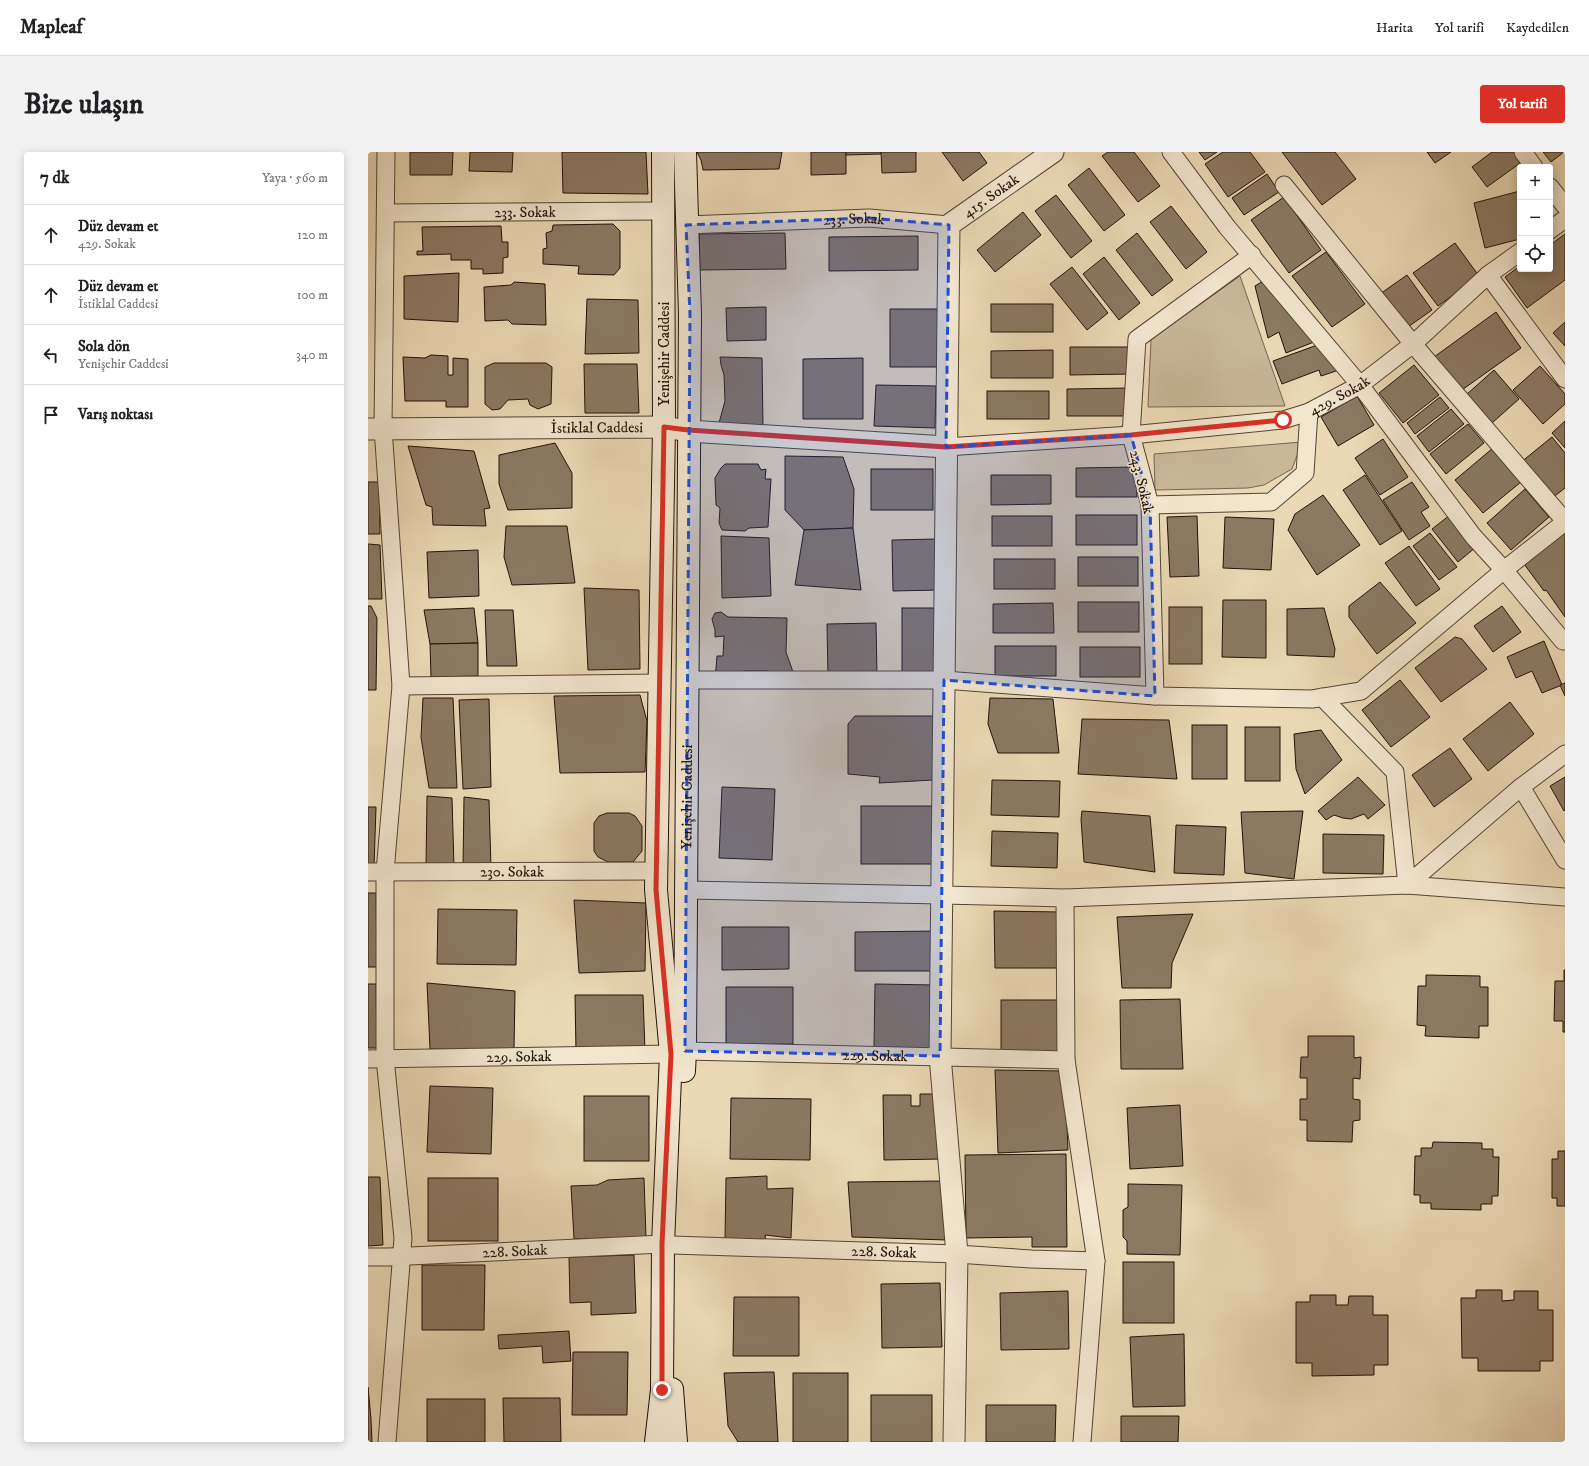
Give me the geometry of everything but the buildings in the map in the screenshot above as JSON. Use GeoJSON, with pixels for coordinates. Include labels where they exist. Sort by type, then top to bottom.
{"type":"FeatureCollection","features":[{"type":"Feature","properties":{"kind":"main road","name":"Yenişehir Caddesi"},"geometry":{"type":"LineString","coordinates":[[663,152],[664,427],[656,890],[678,1052]]}},
{"type":"Feature","properties":{"kind":"main road","name":"Yenişehir Caddesi"},"geometry":{"type":"LineString","coordinates":[[656,1442],[662,1390],[667,1245],[686,890],[690,314],[686,225],[685,152]]}},
{"type":"Feature","properties":{"kind":"main road","name":"Yenişehir Caddesi"},"geometry":{"type":"LineString","coordinates":[[667,1245],[672,1385],[676,1442]]}},
{"type":"Feature","properties":{"kind":"street"},"geometry":{"type":"LineString","coordinates":[[386,152],[386,213],[375,429],[401,686],[385,872],[385,1058],[403,1238],[387,1442]]}},
{"type":"Feature","properties":{"kind":"street","name":"415. Sokak"},"geometry":{"type":"LineString","coordinates":[[949,225],[1053,152]]}},
{"type":"Feature","properties":{"kind":"street"},"geometry":{"type":"LineString","coordinates":[[1171,152],[1227,227],[1360,385],[1473,536],[1564,641]]}},
{"type":"Feature","properties":{"kind":"street"},"geometry":{"type":"LineString","coordinates":[[1523,152],[1532,164]]}},
{"type":"Feature","properties":{"kind":"street"},"geometry":{"type":"LineString","coordinates":[[688,680],[944,680],[1155,696],[1312,699],[1361,690],[1565,521],[1413,344],[1284,185]]}},
{"type":"Feature","properties":{"kind":"street"},"geometry":{"type":"LineString","coordinates":[[1553,191],[1565,206]]}},
{"type":"Feature","properties":{"kind":"street","name":"233. Sokak"},"geometry":{"type":"LineString","coordinates":[[386,213],[663,211]]}},
{"type":"Feature","properties":{"kind":"street","name":"233. Sokak"},"geometry":{"type":"LineString","coordinates":[[686,225],[869,218],[949,225]]}},
{"type":"Feature","properties":{"kind":"street"},"geometry":{"type":"LineString","coordinates":[[1553,228],[1565,219]]}},
{"type":"Feature","properties":{"kind":"street"},"geometry":{"type":"LineString","coordinates":[[949,225],[940,1056],[957,1254],[954,1442]]}},
{"type":"Feature","properties":{"kind":"street","name":"429. Sokak"},"geometry":{"type":"LineString","coordinates":[[946,447],[1131,435],[1283,420],[1309,412],[1360,385],[1413,344],[1488,275],[1517,254]]}},
{"type":"Feature","properties":{"kind":"street","name":"243. Sokak"},"geometry":{"type":"LineString","coordinates":[[1155,696],[1150,505],[1131,435],[1137,339],[1252,255]]}},
{"type":"Feature","properties":{"kind":"street"},"geometry":{"type":"LineString","coordinates":[[1488,275],[1565,379]]}},
{"type":"Feature","properties":{"kind":"street"},"geometry":{"type":"LineString","coordinates":[[1150,505],[1271,502],[1305,473],[1309,412]]}},
{"type":"Feature","properties":{"kind":"street","name":"İstiklal Caddesi"},"geometry":{"type":"LineString","coordinates":[[375,429],[664,427],[688,430],[946,447]]}},
{"type":"Feature","properties":{"kind":"street"},"geometry":{"type":"LineString","coordinates":[[401,686],[660,683]]}},
{"type":"Feature","properties":{"kind":"street"},"geometry":{"type":"LineString","coordinates":[[1322,697],[1395,772],[1407,885]]}},
{"type":"Feature","properties":{"kind":"street"},"geometry":{"type":"LineString","coordinates":[[1407,885],[1521,787],[1565,754]]}},
{"type":"Feature","properties":{"kind":"street"},"geometry":{"type":"LineString","coordinates":[[1521,787],[1565,860]]}},
{"type":"Feature","properties":{"kind":"street","name":"230. Sokak"},"geometry":{"type":"LineString","coordinates":[[368,872],[657,871]]}},
{"type":"Feature","properties":{"kind":"street"},"geometry":{"type":"LineString","coordinates":[[686,890],[1065,898],[1407,885],[1565,897]]}},
{"type":"Feature","properties":{"kind":"street"},"geometry":{"type":"LineString","coordinates":[[1065,898],[1066,1060],[1096,1261],[1082,1442]]}},
{"type":"Feature","properties":{"kind":"street","name":"229. Sokak"},"geometry":{"type":"LineString","coordinates":[[368,1059],[678,1052],[940,1056],[1066,1060]]}},
{"type":"Feature","properties":{"kind":"street","name":"228. Sokak"},"geometry":{"type":"LineString","coordinates":[[368,1257],[667,1245],[957,1254],[1031,1259],[1096,1261]]}},
{"type":"Feature","properties":{"kind":"highlighted area"},"geometry":{"type":"Polygon","coordinates":[[[869,218],[949,225],[946,447],[1131,435],[1150,505],[1155,696],[944,680],[940,1056],[685,1051],[690,314],[686,225],[869,218]]]}},
{"type":"Feature","properties":{"kind":"shaded area"},"geometry":{"type":"Polygon","coordinates":[[[1240,276],[1285,406],[1148,407],[1151,339],[1240,276]]]}},
{"type":"Feature","properties":{"kind":"shaded area"},"geometry":{"type":"Polygon","coordinates":[[[1302,442],[1292,469],[1264,485],[1248,488],[1155,490],[1154,454],[1302,442]]]}},
{"type":"Feature","properties":{"kind":"route"},"geometry":{"type":"LineString","coordinates":[[662,1390],[662,1244],[671,1054],[656,890],[664,427],[688,430],[946,447],[1131,435],[1283,420]]}}]}
